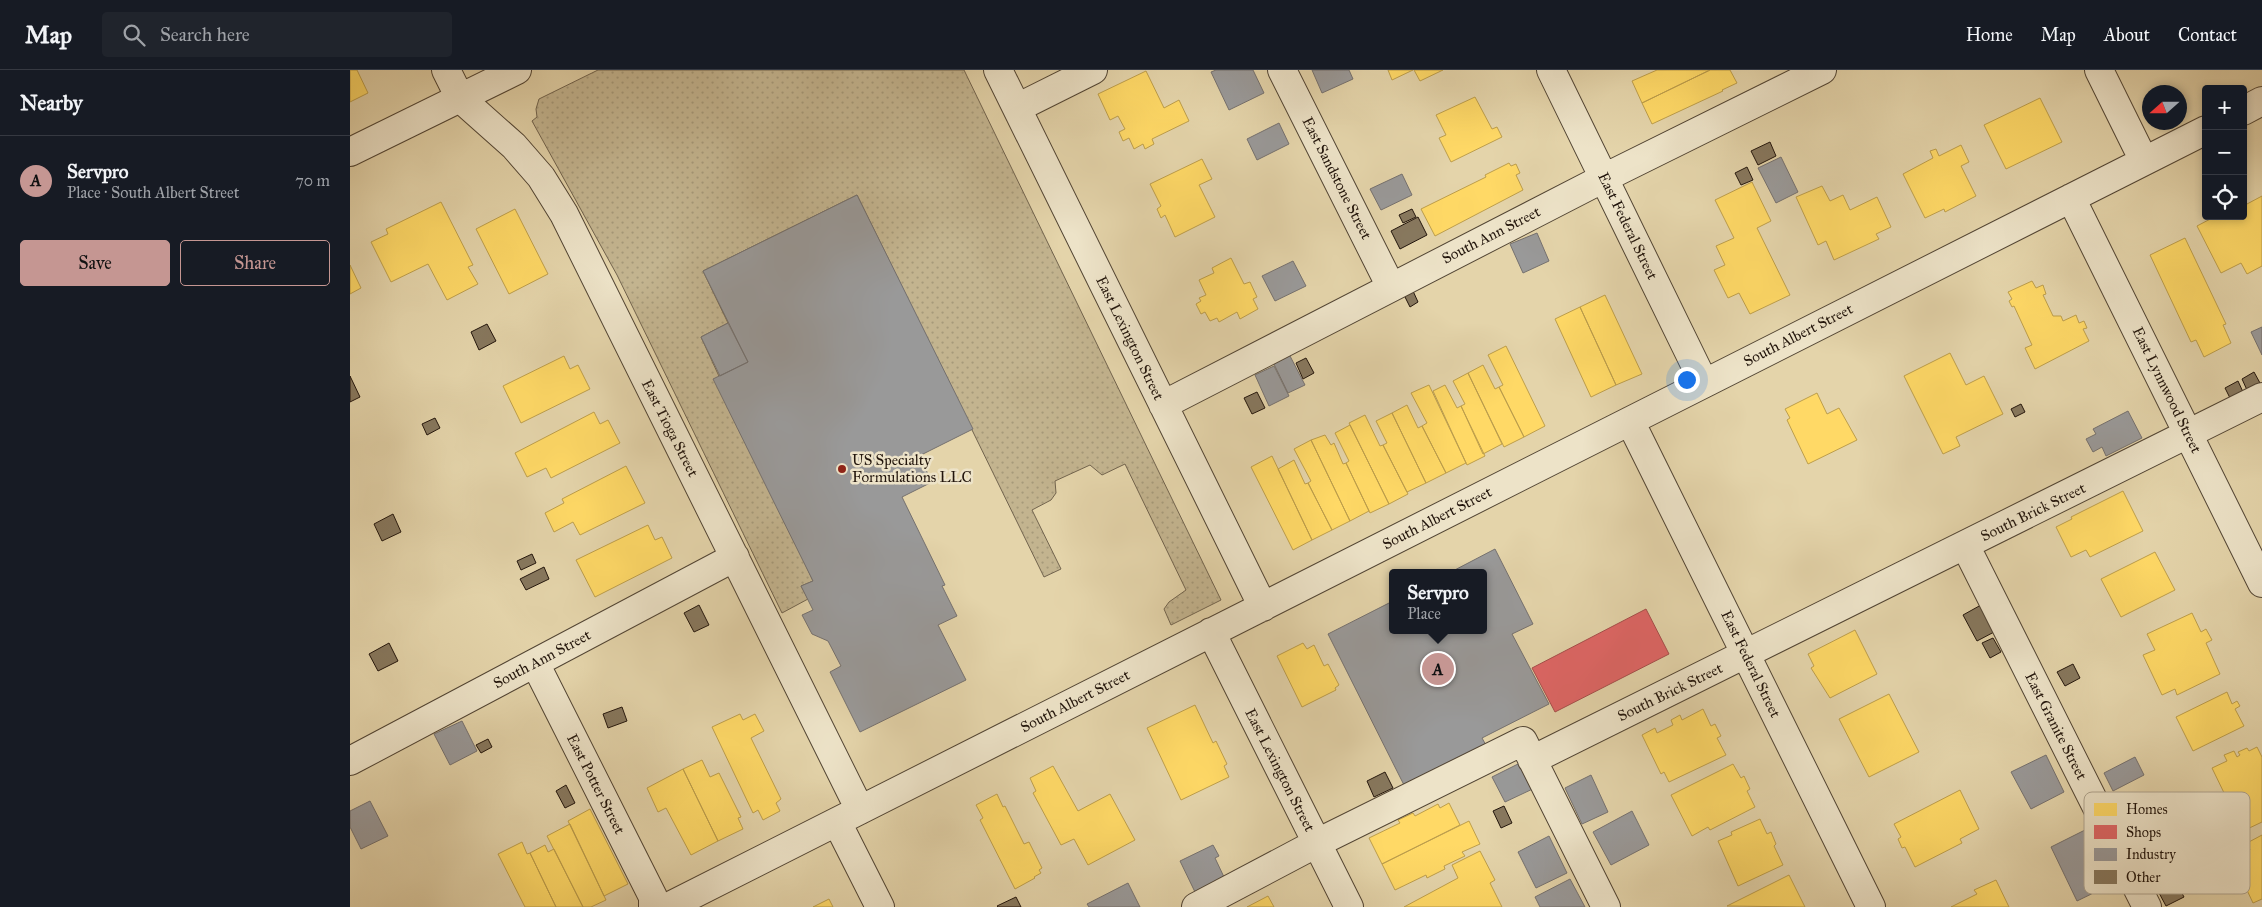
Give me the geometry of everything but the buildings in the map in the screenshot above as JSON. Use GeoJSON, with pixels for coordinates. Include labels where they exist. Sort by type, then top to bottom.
{"type":"FeatureCollection","features":[{"type":"Feature","properties":{"kind":"street","name":"East Tioga Street"},"geometry":{"type":"LineString","coordinates":[[446,70],[460,98],[514,146],[546,184],[564,214],[735,557],[849,816],[880,907]]}},
{"type":"Feature","properties":{"kind":"street"},"geometry":{"type":"LineString","coordinates":[[350,152],[517,70]]}},
{"type":"Feature","properties":{"kind":"street","name":"East Lexington Street"},"geometry":{"type":"LineString","coordinates":[[998,70],[1263,607]]}},
{"type":"Feature","properties":{"kind":"street"},"geometry":{"type":"LineString","coordinates":[[1017,108],[1093,70]]}},
{"type":"Feature","properties":{"kind":"street","name":"East Sandstone Street"},"geometry":{"type":"LineString","coordinates":[[1282,70],[1391,287]]}},
{"type":"Feature","properties":{"kind":"street","name":"East Federal Street"},"geometry":{"type":"LineString","coordinates":[[1551,70],[1704,383]]}},
{"type":"Feature","properties":{"kind":"street","name":"South Ann Street"},"geometry":{"type":"LineString","coordinates":[[1163,405],[1604,178],[1822,70]]}},
{"type":"Feature","properties":{"kind":"street"},"geometry":{"type":"LineString","coordinates":[[2099,70],[2144,161]]}},
{"type":"Feature","properties":{"kind":"street"},"geometry":{"type":"LineString","coordinates":[[2247,108],[2262,101]]}},
{"type":"Feature","properties":{"kind":"street","name":"South Albert Street"},"geometry":{"type":"LineString","coordinates":[[668,907],[2202,132]]}},
{"type":"Feature","properties":{"kind":"street","name":"East Lynnwood Street"},"geometry":{"type":"LineString","coordinates":[[2071,198],[2262,583]]}},
{"type":"Feature","properties":{"kind":"street","name":"South Brick Street"},"geometry":{"type":"LineString","coordinates":[[1532,760],[2262,397]]}},
{"type":"Feature","properties":{"kind":"street","name":"East Federal Street"},"geometry":{"type":"LineString","coordinates":[[1630,421],[1871,907]]}},
{"type":"Feature","properties":{"kind":"street","name":"East Granite Street"},"geometry":{"type":"LineString","coordinates":[[1965,545],[2089,792]]}},
{"type":"Feature","properties":{"kind":"street","name":"South Ann Street"},"geometry":{"type":"LineString","coordinates":[[350,761],[735,557]]}},
{"type":"Feature","properties":{"kind":"street","name":"East Lexington Street"},"geometry":{"type":"LineString","coordinates":[[1211,632],[1349,907]]}},
{"type":"Feature","properties":{"kind":"street","name":"East Potter Street"},"geometry":{"type":"LineString","coordinates":[[535,663],[654,897],[653,907]]}},
{"type":"Feature","properties":{"kind":"street"},"geometry":{"type":"LineString","coordinates":[[1196,907],[1317,844],[1523,742],[1606,907]]}},
{"type":"Feature","properties":{"kind":"street","name":"East Granite Street"},"geometry":{"type":"LineString","coordinates":[[2140,894],[2147,907]]}},
{"type":"Feature","properties":{"kind":"shaded area"},"geometry":{"type":"Polygon","coordinates":[[[598,70],[964,70],[1221,600],[1171,625],[1164,609],[1169,602],[1186,590],[1125,464],[1102,475],[1090,465],[1055,481],[1056,493],[1051,500],[1032,510],[1061,569],[1044,577],[857,195],[703,271],[728,323],[701,337],[813,581],[801,586],[808,599],[782,613],[617,275],[532,121],[537,117],[536,109],[539,99],[598,70]]]}},
{"type":"Feature","properties":{"kind":"place","name":"US Specialty Formulations LLC"},"geometry":{"type":"Point","coordinates":[842,469]}},
{"type":"Feature","properties":{"kind":"place","name":"Servpro"},"geometry":{"type":"Point","coordinates":[1438,669]}}]}
